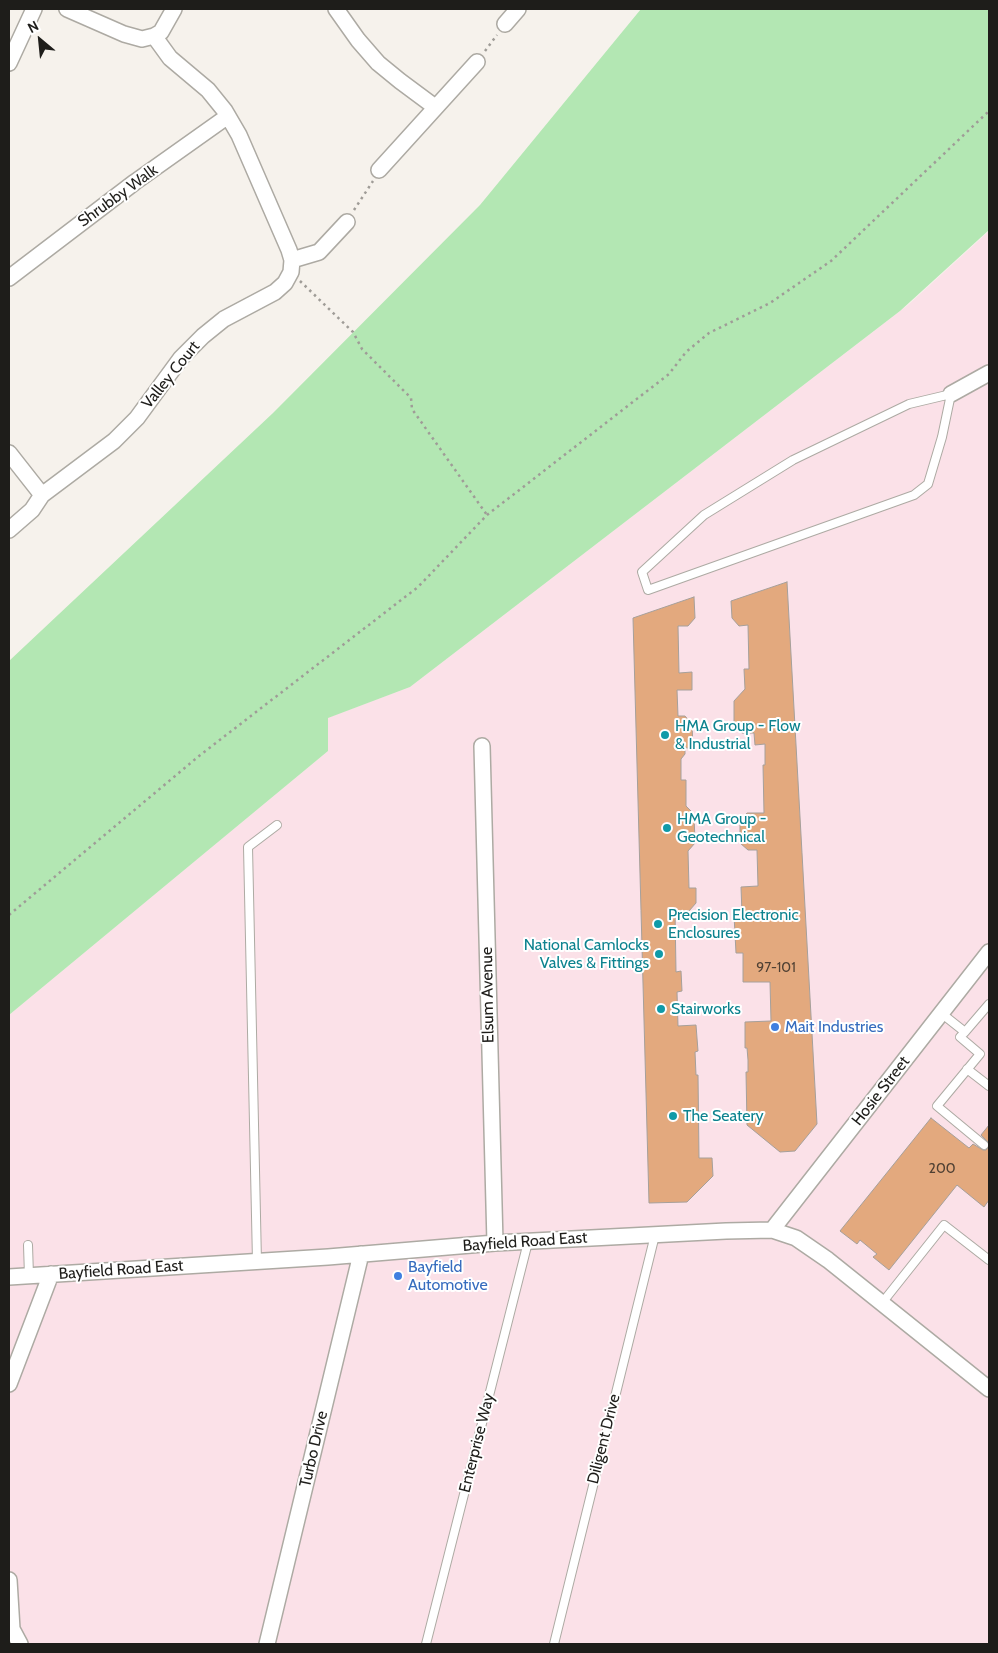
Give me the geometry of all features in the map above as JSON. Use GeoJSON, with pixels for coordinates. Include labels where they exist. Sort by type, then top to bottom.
{"type":"FeatureCollection","features":[{"type":"Feature","properties":{"kind":"street"},"geometry":{"type":"LineString","coordinates":[[9,63],[34,9]]}},
{"type":"Feature","properties":{"kind":"street"},"geometry":{"type":"LineString","coordinates":[[67,9],[142,39],[154,36],[166,26],[174,9]]}},
{"type":"Feature","properties":{"kind":"street"},"geometry":{"type":"LineString","coordinates":[[336,9],[358,40],[378,63],[435,107]]}},
{"type":"Feature","properties":{"kind":"street"},"geometry":{"type":"LineString","coordinates":[[505,24],[518,9]]}},
{"type":"Feature","properties":{"kind":"street"},"geometry":{"type":"LineString","coordinates":[[154,36],[170,58],[208,90],[228,116],[256,172],[292,266],[320,252],[347,222]]}},
{"type":"Feature","properties":{"kind":"street"},"geometry":{"type":"LineString","coordinates":[[380,170],[477,62]]}},
{"type":"Feature","properties":{"kind":"street","name":"Shrubby Walk"},"geometry":{"type":"LineString","coordinates":[[9,278],[136,182],[228,116]]}},
{"type":"Feature","properties":{"kind":"street","name":"Valley Court"},"geometry":{"type":"LineString","coordinates":[[9,530],[32,510],[42,495],[114,441],[137,418],[180,358],[203,336],[224,319],[275,292],[285,283],[292,266]]}},
{"type":"Feature","properties":{"kind":"street"},"geometry":{"type":"LineString","coordinates":[[951,394],[989,373]]}},
{"type":"Feature","properties":{"kind":"street"},"geometry":{"type":"LineString","coordinates":[[9,453],[42,495]]}},
{"type":"Feature","properties":{"kind":"street","name":"Elsum Avenue"},"geometry":{"type":"LineString","coordinates":[[482,746],[495,1243]]}},
{"type":"Feature","properties":{"kind":"street","name":"Hosie Street"},"geometry":{"type":"LineString","coordinates":[[772,1230],[989,952]]}},
{"type":"Feature","properties":{"kind":"street","name":"Bayfield Road East"},"geometry":{"type":"LineString","coordinates":[[9,1277],[257,1262],[495,1243],[772,1230],[796,1238],[828,1260],[989,1389]]}},
{"type":"Feature","properties":{"kind":"street","name":"Turbo Drive"},"geometry":{"type":"LineString","coordinates":[[267,1644],[361,1254]]}},
{"type":"Feature","properties":{"kind":"street"},"geometry":{"type":"LineString","coordinates":[[9,1384],[51,1274]]}},
{"type":"Feature","properties":{"kind":"street"},"geometry":{"type":"LineString","coordinates":[[9,1580],[12,1629],[20,1644]]}},
{"type":"Feature","properties":{"kind":"lane"},"geometry":{"type":"LineString","coordinates":[[951,394],[942,437],[928,484],[914,495],[648,590],[642,572],[704,515],[793,460],[909,404],[951,394]]}},
{"type":"Feature","properties":{"kind":"lane"},"geometry":{"type":"LineString","coordinates":[[257,1262],[248,848],[277,825]]}},
{"type":"Feature","properties":{"kind":"lane"},"geometry":{"type":"LineString","coordinates":[[984,1145],[937,1106],[980,1054],[960,1037],[989,1004]]}},
{"type":"Feature","properties":{"kind":"lane"},"geometry":{"type":"LineString","coordinates":[[941,1013],[965,1032]]}},
{"type":"Feature","properties":{"kind":"lane"},"geometry":{"type":"LineString","coordinates":[[967,1069],[989,1086]]}},
{"type":"Feature","properties":{"kind":"lane"},"geometry":{"type":"LineString","coordinates":[[882,1303],[944,1225],[989,1260]]}},
{"type":"Feature","properties":{"kind":"lane","name":"Diligent Drive"},"geometry":{"type":"LineString","coordinates":[[554,1644],[655,1234]]}},
{"type":"Feature","properties":{"kind":"lane","name":"Enterprise Way"},"geometry":{"type":"LineString","coordinates":[[426,1644],[528,1242]]}},
{"type":"Feature","properties":{"kind":"lane"},"geometry":{"type":"LineString","coordinates":[[28,1245],[29,1276]]}},
{"type":"Feature","properties":{"kind":"path"},"geometry":{"type":"LineString","coordinates":[[477,62],[505,24]]}},
{"type":"Feature","properties":{"kind":"path"},"geometry":{"type":"LineString","coordinates":[[9,914],[199,756],[418,587],[487,515],[669,374],[686,352],[709,332],[770,303],[831,261],[989,111]]}},
{"type":"Feature","properties":{"kind":"path"},"geometry":{"type":"LineString","coordinates":[[347,222],[380,170]]}},
{"type":"Feature","properties":{"kind":"path"},"geometry":{"type":"LineString","coordinates":[[292,266],[353,332],[362,349],[411,398],[412,409],[487,515]]}},
{"type":"Feature","properties":{"kind":"shaded area"},"geometry":{"type":"Polygon","coordinates":[[[989,231],[989,1644],[9,1644],[9,1015],[328,751],[327,718],[410,687],[908,305],[989,231]]]}},
{"type":"Feature","properties":{"kind":"green space"},"geometry":{"type":"Polygon","coordinates":[[[641,9],[989,9],[989,230],[900,311],[410,687],[328,718],[328,751],[9,1015],[9,661],[273,413],[480,205],[641,9]]]}},
{"type":"Feature","properties":{"kind":"building"},"geometry":{"type":"Polygon","coordinates":[[[787,582],[817,1124],[795,1151],[780,1152],[747,1125],[746,1072],[748,1072],[748,1060],[747,1048],[745,1048],[745,1022],[771,1021],[770,982],[743,982],[743,953],[736,953],[734,915],[742,914],[741,887],[758,886],[757,850],[748,850],[740,843],[740,820],[747,813],[764,813],[763,765],[765,765],[765,744],[755,745],[754,733],[742,733],[734,726],[734,701],[745,689],[744,669],[749,669],[748,625],[739,626],[732,618],[731,601],[787,582]]]}},
{"type":"Feature","properties":{"kind":"building"},"geometry":{"type":"Polygon","coordinates":[[[694,597],[695,618],[688,626],[678,626],[679,673],[692,672],[692,690],[677,690],[678,716],[685,716],[692,724],[693,748],[685,748],[685,754],[681,759],[681,780],[686,780],[686,806],[694,814],[695,843],[688,851],[689,888],[696,888],[696,903],[689,911],[675,911],[676,972],[681,971],[682,991],[677,992],[678,1026],[696,1025],[698,1051],[695,1052],[696,1075],[698,1075],[699,1158],[712,1158],[713,1176],[687,1202],[649,1203],[633,618],[694,597]]]}},
{"type":"Feature","properties":{"kind":"building"},"geometry":{"type":"Polygon","coordinates":[[[931,1118],[969,1148],[973,1144],[983,1150],[989,1147],[989,1200],[984,1207],[957,1185],[889,1270],[873,1257],[877,1254],[860,1240],[857,1244],[840,1231],[931,1118]]]}},
{"type":"Feature","properties":{"kind":"building"},"geometry":{"type":"Polygon","coordinates":[[[989,1125],[989,1143],[981,1135],[989,1125]]]}},
{"type":"Feature","properties":{"kind":"place","name":"HMA Group - Flow & Industrial"},"geometry":{"type":"Point","coordinates":[665,735]}},
{"type":"Feature","properties":{"kind":"place","name":"HMA Group - Geotechnical"},"geometry":{"type":"Point","coordinates":[667,828]}},
{"type":"Feature","properties":{"kind":"place","name":"Precision Electronic Enclosures"},"geometry":{"type":"Point","coordinates":[658,924]}},
{"type":"Feature","properties":{"kind":"place","name":"National Camlocks Valves & Fittings"},"geometry":{"type":"Point","coordinates":[659,954]}},
{"type":"Feature","properties":{"kind":"place","name":"Stairworks"},"geometry":{"type":"Point","coordinates":[661,1009]}},
{"type":"Feature","properties":{"kind":"place","name":"Mait Industries"},"geometry":{"type":"Point","coordinates":[775,1027]}},
{"type":"Feature","properties":{"kind":"place","name":"The Seatery"},"geometry":{"type":"Point","coordinates":[673,1116]}},
{"type":"Feature","properties":{"kind":"place","name":"Bayfield Automotive"},"geometry":{"type":"Point","coordinates":[398,1276]}}]}
